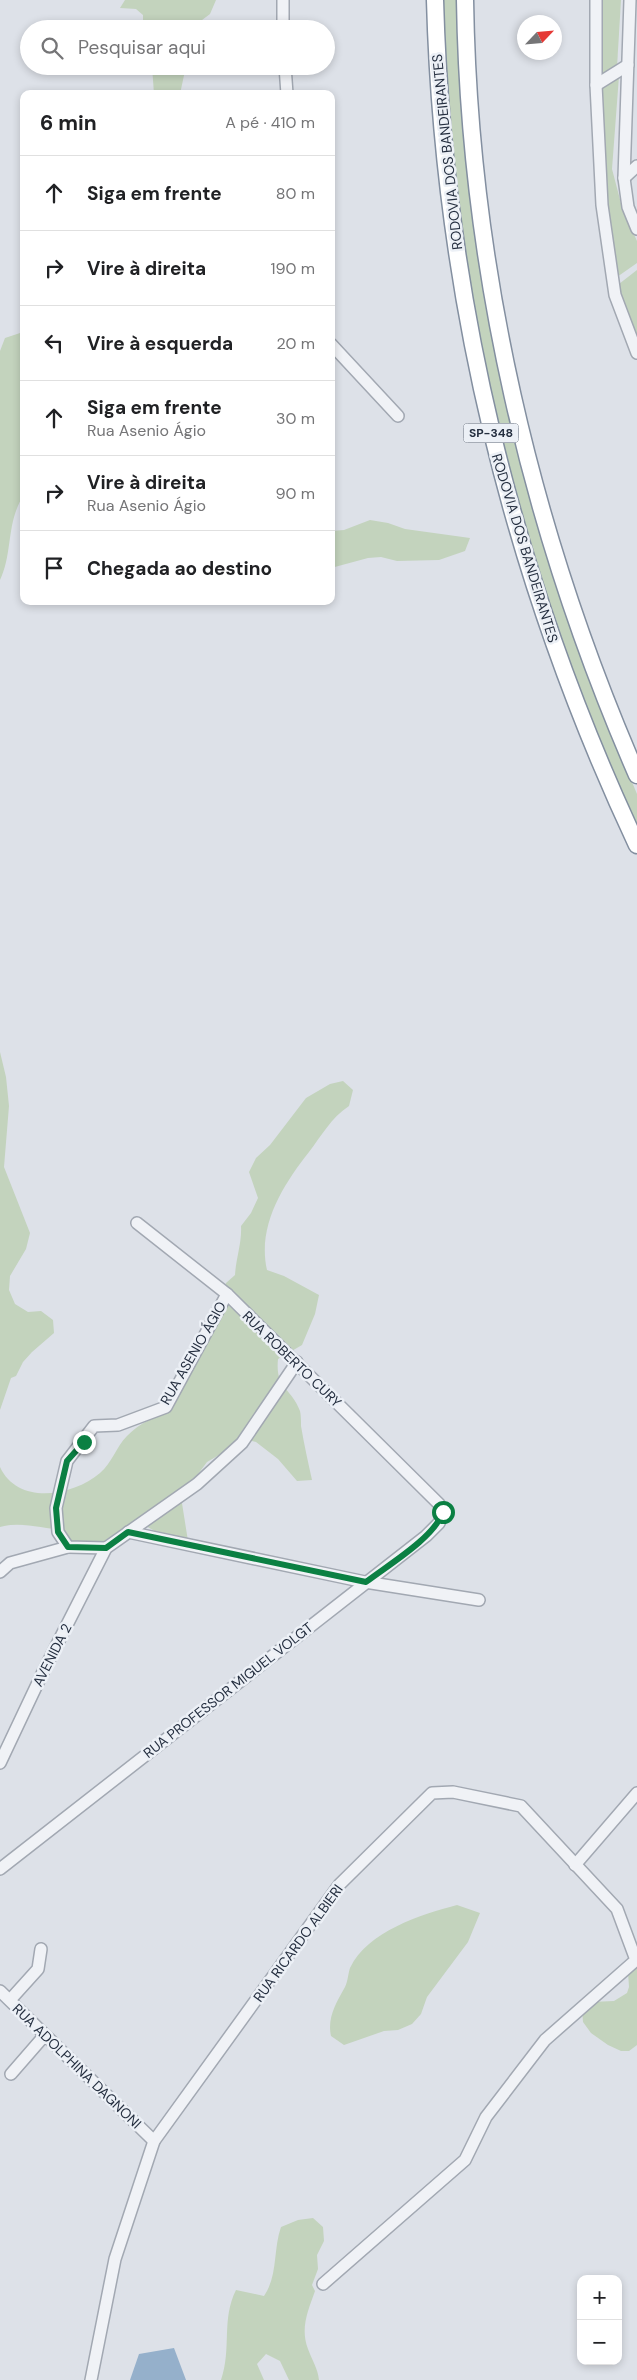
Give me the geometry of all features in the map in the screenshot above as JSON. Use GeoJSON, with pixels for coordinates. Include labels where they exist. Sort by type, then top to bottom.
{"type":"FeatureCollection","features":[{"type":"Feature","properties":{"kind":"highway","name":"RODOVIA DOS BANDEIRANTES"},"geometry":{"type":"LineString","coordinates":[[435,0],[439,92],[450,207],[470,336],[492,436],[514,521],[554,645],[598,760],[637,845]]}},
{"type":"Feature","properties":{"kind":"highway","name":"RODOVIA DOS BANDEIRANTES"},"geometry":{"type":"LineString","coordinates":[[465,0],[476,170],[491,284],[513,396],[536,490],[567,593],[599,681],[637,775]]}},
{"type":"Feature","properties":{"kind":"street"},"geometry":{"type":"LineString","coordinates":[[283,0],[283,20]]}},
{"type":"Feature","properties":{"kind":"street"},"geometry":{"type":"LineString","coordinates":[[596,0],[596,85],[602,205],[615,295],[637,353]]}},
{"type":"Feature","properties":{"kind":"street"},"geometry":{"type":"LineString","coordinates":[[630,0],[632,56],[624,178],[628,207],[637,229]]}},
{"type":"Feature","properties":{"kind":"street"},"geometry":{"type":"LineString","coordinates":[[596,85],[632,56]]}},
{"type":"Feature","properties":{"kind":"street"},"geometry":{"type":"LineString","coordinates":[[286,75],[287,90]]}},
{"type":"Feature","properties":{"kind":"street"},"geometry":{"type":"LineString","coordinates":[[624,178],[637,166]]}},
{"type":"Feature","properties":{"kind":"street"},"geometry":{"type":"LineString","coordinates":[[335,348],[398,416]]}},
{"type":"Feature","properties":{"kind":"street","name":"RUA ROBERTO CURY"},"geometry":{"type":"LineString","coordinates":[[137,1223],[227,1294],[439,1504]]}},
{"type":"Feature","properties":{"kind":"street","name":"RUA ASENIO ÁGIO"},"geometry":{"type":"LineString","coordinates":[[68,1547],[58,1532],[56,1508],[67,1461],[94,1426],[118,1425],[166,1407],[227,1294]]}},
{"type":"Feature","properties":{"kind":"street"},"geometry":{"type":"LineString","coordinates":[[0,1572],[10,1563],[68,1547],[106,1548],[197,1484],[242,1443],[297,1362]]}},
{"type":"Feature","properties":{"kind":"street","name":"RUA PROFESSOR MIGUEL VOLGT"},"geometry":{"type":"LineString","coordinates":[[0,1869],[440,1523],[443,1512],[439,1504]]}},
{"type":"Feature","properties":{"kind":"street"},"geometry":{"type":"LineString","coordinates":[[128,1532],[366,1582],[479,1600]]}},
{"type":"Feature","properties":{"kind":"street","name":"AVENIDA 2"},"geometry":{"type":"LineString","coordinates":[[0,1763],[42,1674],[106,1548]]}},
{"type":"Feature","properties":{"kind":"street","name":"RUA RICARDO ALBIERI"},"geometry":{"type":"LineString","coordinates":[[91,2380],[115,2259],[154,2141],[339,1885],[432,1794],[453,1792],[521,1806],[617,1909],[636,1960],[545,2040],[486,2116],[465,2160],[323,2284]]}},
{"type":"Feature","properties":{"kind":"street"},"geometry":{"type":"LineString","coordinates":[[575,1865],[637,1794]]}},
{"type":"Feature","properties":{"kind":"street"},"geometry":{"type":"LineString","coordinates":[[10,2000],[38,1970],[41,1949]]}},
{"type":"Feature","properties":{"kind":"street","name":"RUA ADOLPHINA DAGNONI"},"geometry":{"type":"LineString","coordinates":[[0,1991],[154,2141]]}},
{"type":"Feature","properties":{"kind":"street"},"geometry":{"type":"LineString","coordinates":[[11,2074],[45,2035]]}},
{"type":"Feature","properties":{"kind":"green space"},"geometry":{"type":"Polygon","coordinates":[[[125,0],[216,0],[210,14],[202,20],[143,20],[143,15],[136,9],[120,8],[125,0]]]}},
{"type":"Feature","properties":{"kind":"green space"},"geometry":{"type":"Polygon","coordinates":[[[443,0],[458,0],[495,345],[513,432],[565,610],[595,693],[637,794],[637,828],[579,694],[523,525],[501,439],[466,265],[455,177],[447,88],[443,0]]]}},
{"type":"Feature","properties":{"kind":"green space"},"geometry":{"type":"Polygon","coordinates":[[[601,0],[621,0],[617,67],[600,75],[601,0]]]}},
{"type":"Feature","properties":{"kind":"green space"},"geometry":{"type":"Polygon","coordinates":[[[153,75],[184,75],[181,90],[154,90],[153,75]]]}},
{"type":"Feature","properties":{"kind":"green space"},"geometry":{"type":"Polygon","coordinates":[[[619,76],[612,169],[623,211],[637,241],[637,263],[617,277],[604,184],[602,89],[619,76]]]}},
{"type":"Feature","properties":{"kind":"green space"},"geometry":{"type":"Polygon","coordinates":[[[637,270],[637,344],[629,325],[619,284],[637,270]]]}},
{"type":"Feature","properties":{"kind":"green space"},"geometry":{"type":"Polygon","coordinates":[[[20,333],[20,502],[14,515],[7,559],[0,580],[0,351],[5,338],[20,333]]]}},
{"type":"Feature","properties":{"kind":"green space"},"geometry":{"type":"Polygon","coordinates":[[[370,520],[388,523],[405,529],[470,538],[465,551],[439,560],[397,561],[381,557],[368,558],[335,567],[335,531],[344,530],[370,520]]]}},
{"type":"Feature","properties":{"kind":"green space"},"geometry":{"type":"Polygon","coordinates":[[[0,1052],[6,1077],[9,1106],[4,1167],[30,1233],[26,1249],[10,1276],[9,1290],[15,1304],[28,1312],[41,1311],[53,1320],[54,1333],[32,1352],[23,1362],[16,1376],[11,1378],[0,1410],[0,1052]]]}},
{"type":"Feature","properties":{"kind":"green space"},"geometry":{"type":"Polygon","coordinates":[[[343,1081],[353,1090],[349,1106],[327,1127],[290,1178],[274,1207],[266,1238],[267,1270],[284,1276],[319,1295],[315,1314],[302,1345],[278,1359],[281,1382],[300,1411],[302,1433],[312,1480],[297,1481],[278,1459],[256,1442],[240,1438],[231,1448],[207,1462],[181,1497],[188,1541],[160,1534],[144,1525],[130,1524],[104,1541],[88,1548],[65,1540],[64,1530],[24,1525],[0,1527],[0,1467],[8,1479],[19,1488],[32,1492],[47,1493],[76,1487],[89,1481],[104,1469],[123,1440],[132,1431],[148,1420],[173,1408],[177,1393],[186,1383],[205,1340],[226,1283],[235,1275],[241,1226],[251,1213],[258,1198],[249,1172],[256,1158],[270,1145],[306,1098],[330,1084],[343,1081]]]}},
{"type":"Feature","properties":{"kind":"green space"},"geometry":{"type":"Polygon","coordinates":[[[457,1905],[480,1913],[468,1942],[427,1997],[421,2014],[412,2024],[398,2030],[384,2031],[344,2045],[331,2036],[330,2023],[333,2011],[346,1985],[350,1968],[358,1955],[382,1934],[396,1926],[457,1905]]]}},
{"type":"Feature","properties":{"kind":"green space"},"geometry":{"type":"Polygon","coordinates":[[[637,1952],[637,2045],[629,2051],[621,2051],[608,2045],[591,2033],[583,2022],[582,2009],[591,2002],[614,2001],[627,1993],[629,1987],[628,1972],[637,1952]]]}},
{"type":"Feature","properties":{"kind":"green space"},"geometry":{"type":"Polygon","coordinates":[[[313,2218],[323,2227],[324,2241],[317,2255],[318,2269],[312,2285],[315,2291],[306,2320],[305,2334],[319,2380],[289,2380],[280,2361],[266,2354],[257,2364],[264,2380],[221,2380],[226,2357],[229,2312],[236,2290],[264,2296],[271,2280],[281,2227],[298,2220],[313,2218]]]}},
{"type":"Feature","properties":{"kind":"water"},"geometry":{"type":"Polygon","coordinates":[[[174,2348],[186,2380],[130,2380],[139,2354],[174,2348]]]}},
{"type":"Feature","properties":{"kind":"route"},"geometry":{"type":"LineString","coordinates":[[84,1442],[67,1461],[56,1508],[58,1532],[68,1547],[106,1548],[128,1532],[366,1582],[426,1536],[440,1523],[443,1512]]}}]}
